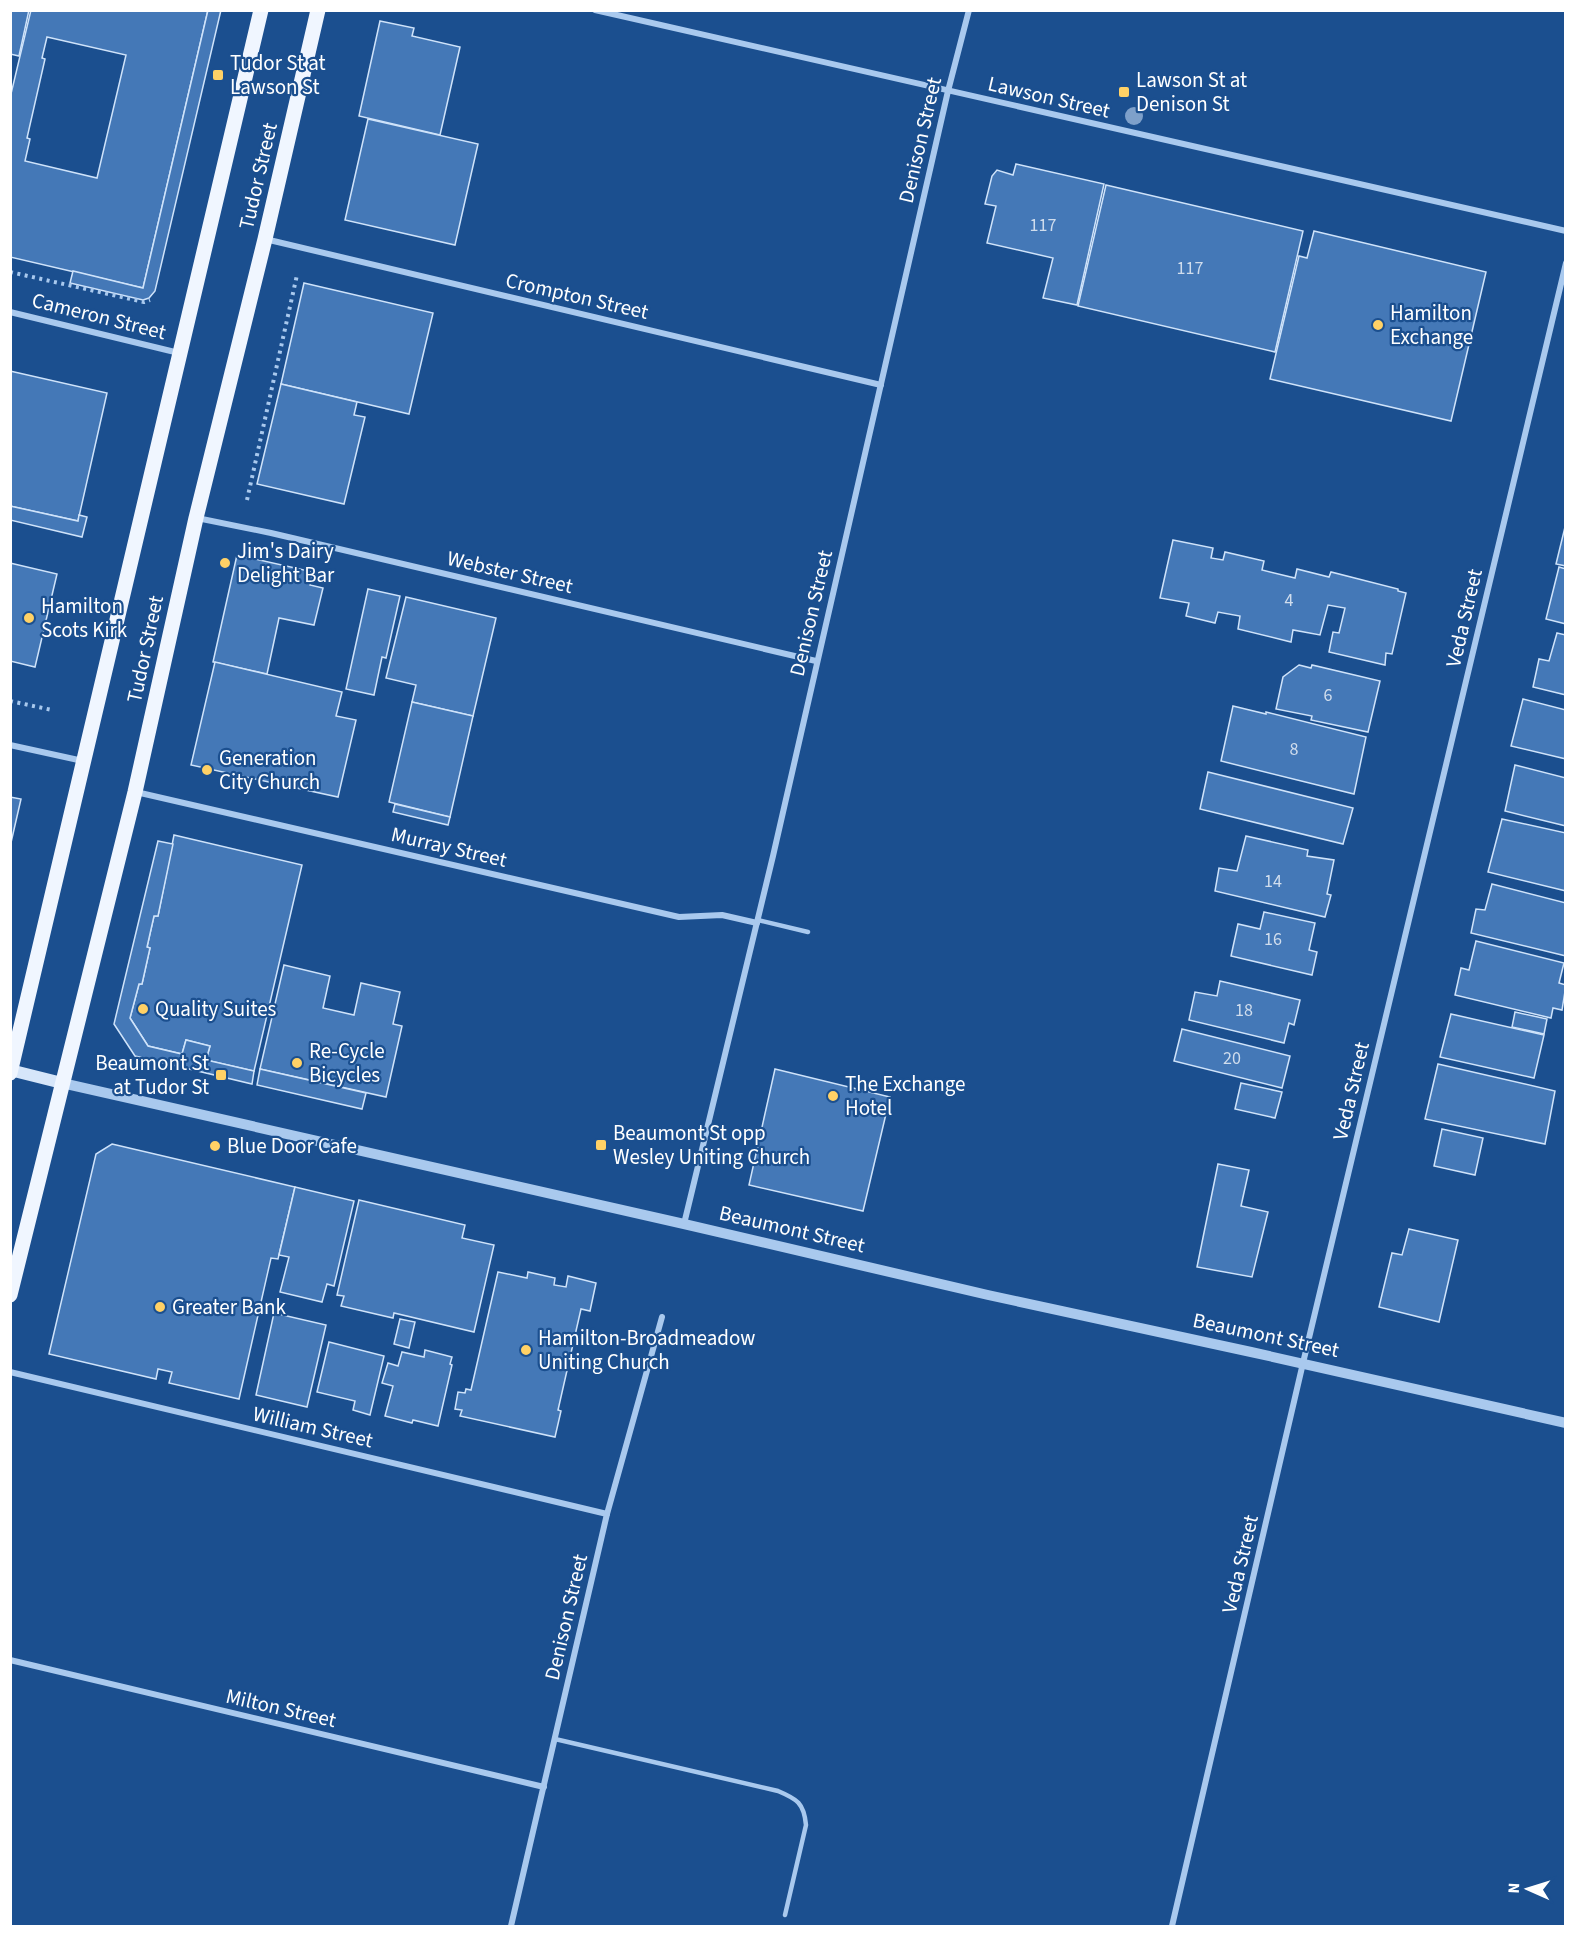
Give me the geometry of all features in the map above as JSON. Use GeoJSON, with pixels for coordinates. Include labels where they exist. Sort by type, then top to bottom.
{"type":"FeatureCollection","features":[{"type":"Feature","properties":{"kind":"main road","name":"Tudor Street"},"geometry":{"type":"LineString","coordinates":[[11,1071],[261,10]]}},
{"type":"Feature","properties":{"kind":"main road","name":"Tudor Street"},"geometry":{"type":"LineString","coordinates":[[10,1295],[135,792],[195,518],[265,239],[318,10]]}},
{"type":"Feature","properties":{"kind":"main road","name":"Beaumont Street"},"geometry":{"type":"LineString","coordinates":[[11,1071],[62,1083]]}},
{"type":"Feature","properties":{"kind":"street","name":"Lawson Street"},"geometry":{"type":"LineString","coordinates":[[595,10],[1566,231]]}},
{"type":"Feature","properties":{"kind":"street","name":"Denison Street"},"geometry":{"type":"LineString","coordinates":[[684,1224],[757,922],[948,91],[969,10]]}},
{"type":"Feature","properties":{"kind":"street","name":"Crompton Street"},"geometry":{"type":"LineString","coordinates":[[265,239],[881,385]]}},
{"type":"Feature","properties":{"kind":"street","name":"Veda Street"},"geometry":{"type":"LineString","coordinates":[[1172,1926],[1303,1363],[1566,263]]}},
{"type":"Feature","properties":{"kind":"street","name":"Cameron Street"},"geometry":{"type":"LineString","coordinates":[[10,312],[180,353]]}},
{"type":"Feature","properties":{"kind":"street","name":"Webster Street"},"geometry":{"type":"LineString","coordinates":[[195,518],[271,533],[816,661]]}},
{"type":"Feature","properties":{"kind":"street"},"geometry":{"type":"LineString","coordinates":[[10,745],[83,761]]}},
{"type":"Feature","properties":{"kind":"street","name":"Murray Street"},"geometry":{"type":"LineString","coordinates":[[135,792],[679,917],[722,915],[757,922]]}},
{"type":"Feature","properties":{"kind":"street","name":"Beaumont Street"},"geometry":{"type":"LineString","coordinates":[[62,1083],[988,1295],[1566,1423]]}},
{"type":"Feature","properties":{"kind":"street","name":"Denison Street"},"geometry":{"type":"LineString","coordinates":[[511,1926],[607,1514],[662,1317]]}},
{"type":"Feature","properties":{"kind":"street","name":"William Street"},"geometry":{"type":"LineString","coordinates":[[10,1372],[607,1514]]}},
{"type":"Feature","properties":{"kind":"street","name":"Milton Street"},"geometry":{"type":"LineString","coordinates":[[10,1660],[544,1787]]}},
{"type":"Feature","properties":{"kind":"lane"},"geometry":{"type":"LineString","coordinates":[[757,922],[808,932]]}},
{"type":"Feature","properties":{"kind":"lane"},"geometry":{"type":"LineString","coordinates":[[555,1739],[778,1791],[794,1798],[804,1810],[806,1825],[785,1915]]}},
{"type":"Feature","properties":{"kind":"path"},"geometry":{"type":"LineString","coordinates":[[10,272],[144,303],[150,300]]}},
{"type":"Feature","properties":{"kind":"path"},"geometry":{"type":"LineString","coordinates":[[247,500],[297,275]]}},
{"type":"Feature","properties":{"kind":"path"},"geometry":{"type":"LineString","coordinates":[[10,701],[52,710]]}},
{"type":"Feature","properties":{"kind":"building"},"geometry":{"type":"Polygon","coordinates":[[[10,10],[29,10],[19,56],[10,54],[10,10]]]}},
{"type":"Feature","properties":{"kind":"building"},"geometry":{"type":"Polygon","coordinates":[[[31,10],[208,10],[143,288],[10,257],[10,98],[31,10]],[[47,37],[42,58],[45,59],[27,138],[30,139],[25,161],[97,178],[126,55],[47,37]]]}},
{"type":"Feature","properties":{"kind":"building"},"geometry":{"type":"Polygon","coordinates":[[[208,10],[221,10],[155,291],[149,298],[143,300],[70,283],[73,271],[143,288],[208,10]]]}},
{"type":"Feature","properties":{"kind":"building"},"geometry":{"type":"Polygon","coordinates":[[[380,21],[414,28],[412,36],[460,47],[440,135],[359,116],[380,21]]]}},
{"type":"Feature","properties":{"kind":"building"},"geometry":{"type":"Polygon","coordinates":[[[368,119],[478,144],[455,245],[345,220],[368,119]]]}},
{"type":"Feature","properties":{"kind":"building"},"geometry":{"type":"Polygon","coordinates":[[[1016,164],[1104,184],[1077,305],[1043,298],[1053,258],[987,243],[996,206],[985,204],[992,176],[997,170],[1013,175],[1016,164]]]}},
{"type":"Feature","properties":{"kind":"building"},"geometry":{"type":"Polygon","coordinates":[[[1106,185],[1303,231],[1275,352],[1078,306],[1106,185]]]}},
{"type":"Feature","properties":{"kind":"building","name":"Hamilton Exchange"},"geometry":{"type":"Polygon","coordinates":[[[1314,231],[1486,272],[1451,421],[1270,379],[1299,256],[1307,258],[1314,231]]]}},
{"type":"Feature","properties":{"kind":"building"},"geometry":{"type":"Polygon","coordinates":[[[304,283],[433,313],[409,414],[281,384],[304,283]]]}},
{"type":"Feature","properties":{"kind":"building"},"geometry":{"type":"Polygon","coordinates":[[[10,371],[107,393],[78,521],[10,506],[10,371]]]}},
{"type":"Feature","properties":{"kind":"building"},"geometry":{"type":"Polygon","coordinates":[[[281,384],[357,402],[354,415],[365,417],[344,504],[257,484],[281,384]]]}},
{"type":"Feature","properties":{"kind":"building"},"geometry":{"type":"Polygon","coordinates":[[[10,506],[78,521],[79,515],[87,517],[82,537],[10,520],[10,506]]]}},
{"type":"Feature","properties":{"kind":"building"},"geometry":{"type":"Polygon","coordinates":[[[1566,523],[1566,566],[1556,564],[1566,523]]]}},
{"type":"Feature","properties":{"kind":"building"},"geometry":{"type":"Polygon","coordinates":[[[1173,540],[1213,548],[1211,558],[1223,560],[1225,552],[1264,561],[1262,570],[1295,578],[1297,569],[1329,577],[1331,572],[1406,593],[1392,654],[1386,653],[1385,665],[1329,652],[1333,632],[1339,633],[1345,608],[1328,605],[1320,635],[1293,630],[1291,642],[1238,629],[1240,616],[1218,612],[1215,623],[1186,616],[1189,603],[1160,598],[1173,540]]]}},
{"type":"Feature","properties":{"kind":"building"},"geometry":{"type":"Polygon","coordinates":[[[237,555],[313,572],[310,585],[323,588],[314,625],[279,618],[267,674],[213,662],[237,555]]]}},
{"type":"Feature","properties":{"kind":"building","name":"Hamilton Scots Kirk"},"geometry":{"type":"Polygon","coordinates":[[[10,563],[57,574],[35,667],[10,661],[10,563]]]}},
{"type":"Feature","properties":{"kind":"building"},"geometry":{"type":"Polygon","coordinates":[[[1559,567],[1566,569],[1566,624],[1546,619],[1559,567]]]}},
{"type":"Feature","properties":{"kind":"building"},"geometry":{"type":"Polygon","coordinates":[[[368,589],[400,596],[386,658],[382,657],[374,695],[346,689],[368,589]]]}},
{"type":"Feature","properties":{"kind":"building"},"geometry":{"type":"Polygon","coordinates":[[[406,597],[496,618],[473,716],[412,702],[416,685],[386,678],[406,597]]]}},
{"type":"Feature","properties":{"kind":"building"},"geometry":{"type":"Polygon","coordinates":[[[1557,633],[1566,635],[1566,695],[1533,687],[1539,659],[1549,661],[1557,633]]]}},
{"type":"Feature","properties":{"kind":"building"},"geometry":{"type":"Polygon","coordinates":[[[215,662],[342,692],[336,716],[356,720],[338,797],[191,765],[215,662]]]}},
{"type":"Feature","properties":{"kind":"building"},"geometry":{"type":"Polygon","coordinates":[[[1299,665],[1311,668],[1312,665],[1380,681],[1368,732],[1311,720],[1312,716],[1276,709],[1283,677],[1299,665]]]}},
{"type":"Feature","properties":{"kind":"building"},"geometry":{"type":"Polygon","coordinates":[[[1523,699],[1566,710],[1566,759],[1511,746],[1523,699]]]}},
{"type":"Feature","properties":{"kind":"building"},"geometry":{"type":"Polygon","coordinates":[[[412,702],[473,716],[450,817],[389,802],[412,702]]]}},
{"type":"Feature","properties":{"kind":"building"},"geometry":{"type":"Polygon","coordinates":[[[1233,706],[1366,737],[1354,794],[1221,761],[1233,706]]]}},
{"type":"Feature","properties":{"kind":"building"},"geometry":{"type":"Polygon","coordinates":[[[1515,765],[1566,778],[1566,826],[1505,811],[1515,765]]]}},
{"type":"Feature","properties":{"kind":"building"},"geometry":{"type":"Polygon","coordinates":[[[1208,772],[1353,808],[1343,844],[1200,809],[1208,772]]]}},
{"type":"Feature","properties":{"kind":"building"},"geometry":{"type":"Polygon","coordinates":[[[10,797],[21,799],[10,847],[10,797]]]}},
{"type":"Feature","properties":{"kind":"building"},"geometry":{"type":"Polygon","coordinates":[[[395,804],[450,817],[448,825],[393,812],[395,804]]]}},
{"type":"Feature","properties":{"kind":"building"},"geometry":{"type":"Polygon","coordinates":[[[1502,819],[1566,833],[1566,891],[1488,872],[1502,819]]]}},
{"type":"Feature","properties":{"kind":"building"},"geometry":{"type":"Polygon","coordinates":[[[174,835],[302,865],[254,1071],[206,1060],[210,1046],[186,1040],[182,1054],[148,1046],[130,1018],[139,984],[142,984],[150,948],[147,947],[154,916],[158,916],[174,835]]]}},
{"type":"Feature","properties":{"kind":"building"},"geometry":{"type":"Polygon","coordinates":[[[1246,836],[1308,850],[1307,856],[1334,860],[1327,894],[1331,895],[1325,917],[1215,891],[1219,868],[1237,871],[1246,836]]]}},
{"type":"Feature","properties":{"kind":"building"},"geometry":{"type":"Polygon","coordinates":[[[158,841],[173,844],[158,916],[154,916],[147,947],[150,948],[142,984],[139,984],[130,1018],[148,1046],[182,1054],[186,1040],[210,1046],[206,1060],[254,1071],[252,1084],[135,1056],[114,1024],[158,841]]]}},
{"type":"Feature","properties":{"kind":"building"},"geometry":{"type":"Polygon","coordinates":[[[1492,884],[1566,903],[1566,956],[1471,933],[1476,909],[1485,910],[1492,884]]]}},
{"type":"Feature","properties":{"kind":"building"},"geometry":{"type":"Polygon","coordinates":[[[1264,912],[1315,923],[1309,950],[1317,952],[1312,975],[1231,956],[1238,924],[1260,929],[1264,912]]]}},
{"type":"Feature","properties":{"kind":"building"},"geometry":{"type":"Polygon","coordinates":[[[1476,941],[1564,963],[1559,983],[1566,985],[1562,1010],[1553,1008],[1551,1018],[1455,995],[1461,968],[1469,970],[1476,941]]]}},
{"type":"Feature","properties":{"kind":"building"},"geometry":{"type":"Polygon","coordinates":[[[284,965],[330,976],[323,1008],[354,1015],[361,983],[400,992],[393,1024],[402,1026],[386,1097],[260,1069],[284,965]]]}},
{"type":"Feature","properties":{"kind":"building"},"geometry":{"type":"Polygon","coordinates":[[[1220,981],[1300,1000],[1294,1025],[1289,1023],[1284,1043],[1189,1020],[1195,992],[1217,996],[1220,981]]]}},
{"type":"Feature","properties":{"kind":"building"},"geometry":{"type":"Polygon","coordinates":[[[1515,1012],[1547,1019],[1544,1034],[1512,1027],[1515,1012]]]}},
{"type":"Feature","properties":{"kind":"building"},"geometry":{"type":"Polygon","coordinates":[[[1451,1014],[1544,1035],[1534,1078],[1440,1057],[1451,1014]]]}},
{"type":"Feature","properties":{"kind":"building"},"geometry":{"type":"Polygon","coordinates":[[[1182,1029],[1290,1056],[1282,1088],[1174,1061],[1182,1029]]]}},
{"type":"Feature","properties":{"kind":"building"},"geometry":{"type":"Polygon","coordinates":[[[1438,1064],[1555,1091],[1545,1144],[1425,1119],[1438,1064]]]}},
{"type":"Feature","properties":{"kind":"building"},"geometry":{"type":"Polygon","coordinates":[[[260,1069],[366,1093],[362,1109],[257,1085],[260,1069]]]}},
{"type":"Feature","properties":{"kind":"building"},"geometry":{"type":"Polygon","coordinates":[[[775,1069],[890,1097],[863,1211],[749,1185],[775,1069]]]}},
{"type":"Feature","properties":{"kind":"building"},"geometry":{"type":"Polygon","coordinates":[[[1241,1083],[1282,1092],[1275,1118],[1235,1109],[1241,1083]]]}},
{"type":"Feature","properties":{"kind":"building"},"geometry":{"type":"Polygon","coordinates":[[[1442,1129],[1483,1138],[1475,1175],[1434,1166],[1442,1129]]]}},
{"type":"Feature","properties":{"kind":"building","name":"Greater Bank"},"geometry":{"type":"Polygon","coordinates":[[[112,1144],[295,1187],[278,1259],[271,1258],[239,1399],[169,1383],[172,1372],[158,1369],[156,1379],[49,1354],[96,1154],[112,1144]]]}},
{"type":"Feature","properties":{"kind":"building"},"geometry":{"type":"Polygon","coordinates":[[[1218,1164],[1249,1170],[1241,1206],[1268,1212],[1252,1277],[1197,1267],[1218,1164]]]}},
{"type":"Feature","properties":{"kind":"building"},"geometry":{"type":"Polygon","coordinates":[[[295,1187],[354,1201],[334,1286],[327,1284],[322,1302],[280,1292],[289,1257],[279,1255],[295,1187]]]}},
{"type":"Feature","properties":{"kind":"building"},"geometry":{"type":"Polygon","coordinates":[[[359,1200],[465,1225],[462,1238],[494,1245],[474,1332],[394,1313],[393,1318],[341,1306],[344,1296],[337,1295],[359,1200]]]}},
{"type":"Feature","properties":{"kind":"building"},"geometry":{"type":"Polygon","coordinates":[[[1409,1229],[1458,1240],[1439,1322],[1379,1307],[1392,1253],[1402,1255],[1409,1229]]]}},
{"type":"Feature","properties":{"kind":"building","name":"Hamilton-Broadmeadow Uniting Church"},"geometry":{"type":"Polygon","coordinates":[[[498,1272],[527,1278],[528,1272],[555,1278],[554,1285],[566,1287],[568,1276],[596,1283],[590,1311],[581,1309],[558,1410],[561,1411],[555,1437],[460,1416],[462,1410],[455,1409],[458,1392],[465,1393],[466,1389],[471,1390],[498,1272]]]}},
{"type":"Feature","properties":{"kind":"building"},"geometry":{"type":"Polygon","coordinates":[[[274,1313],[326,1325],[307,1407],[256,1395],[274,1313]]]}},
{"type":"Feature","properties":{"kind":"building"},"geometry":{"type":"Polygon","coordinates":[[[400,1319],[415,1322],[409,1348],[394,1344],[400,1319]]]}},
{"type":"Feature","properties":{"kind":"building"},"geometry":{"type":"Polygon","coordinates":[[[329,1342],[384,1356],[370,1415],[353,1410],[355,1401],[317,1392],[329,1342]]]}},
{"type":"Feature","properties":{"kind":"building"},"geometry":{"type":"Polygon","coordinates":[[[425,1350],[452,1357],[438,1426],[413,1420],[412,1423],[385,1416],[393,1386],[382,1383],[388,1363],[398,1366],[402,1352],[424,1357],[425,1350]]]}},
{"type":"Feature","properties":{"kind":"place","name":"Tudor St at Lawson St"},"geometry":{"type":"Point","coordinates":[218,75]}},
{"type":"Feature","properties":{"kind":"place","name":"Lawson St at Denison St"},"geometry":{"type":"Point","coordinates":[1124,92]}},
{"type":"Feature","properties":{"kind":"place","name":"Hamilton Exchange"},"geometry":{"type":"Point","coordinates":[1378,325]}},
{"type":"Feature","properties":{"kind":"place","name":"Jim's Dairy Delight Bar"},"geometry":{"type":"Point","coordinates":[225,563]}},
{"type":"Feature","properties":{"kind":"place","name":"Hamilton Scots Kirk"},"geometry":{"type":"Point","coordinates":[29,618]}},
{"type":"Feature","properties":{"kind":"place","name":"Generation City Church"},"geometry":{"type":"Point","coordinates":[207,770]}},
{"type":"Feature","properties":{"kind":"place","name":"Quality Suites"},"geometry":{"type":"Point","coordinates":[143,1009]}},
{"type":"Feature","properties":{"kind":"place","name":"Re-Cycle Bicycles"},"geometry":{"type":"Point","coordinates":[297,1063]}},
{"type":"Feature","properties":{"kind":"place","name":"Beaumont St at Tudor St"},"geometry":{"type":"Point","coordinates":[221,1075]}},
{"type":"Feature","properties":{"kind":"place","name":"The Exchange Hotel"},"geometry":{"type":"Point","coordinates":[833,1096]}},
{"type":"Feature","properties":{"kind":"place","name":"Beaumont St opp Wesley Uniting Church"},"geometry":{"type":"Point","coordinates":[601,1145]}},
{"type":"Feature","properties":{"kind":"place","name":"Blue Door Cafe"},"geometry":{"type":"Point","coordinates":[215,1146]}},
{"type":"Feature","properties":{"kind":"place","name":"Greater Bank"},"geometry":{"type":"Point","coordinates":[160,1307]}},
{"type":"Feature","properties":{"kind":"place","name":"Hamilton-Broadmeadow Uniting Church"},"geometry":{"type":"Point","coordinates":[526,1350]}}]}
